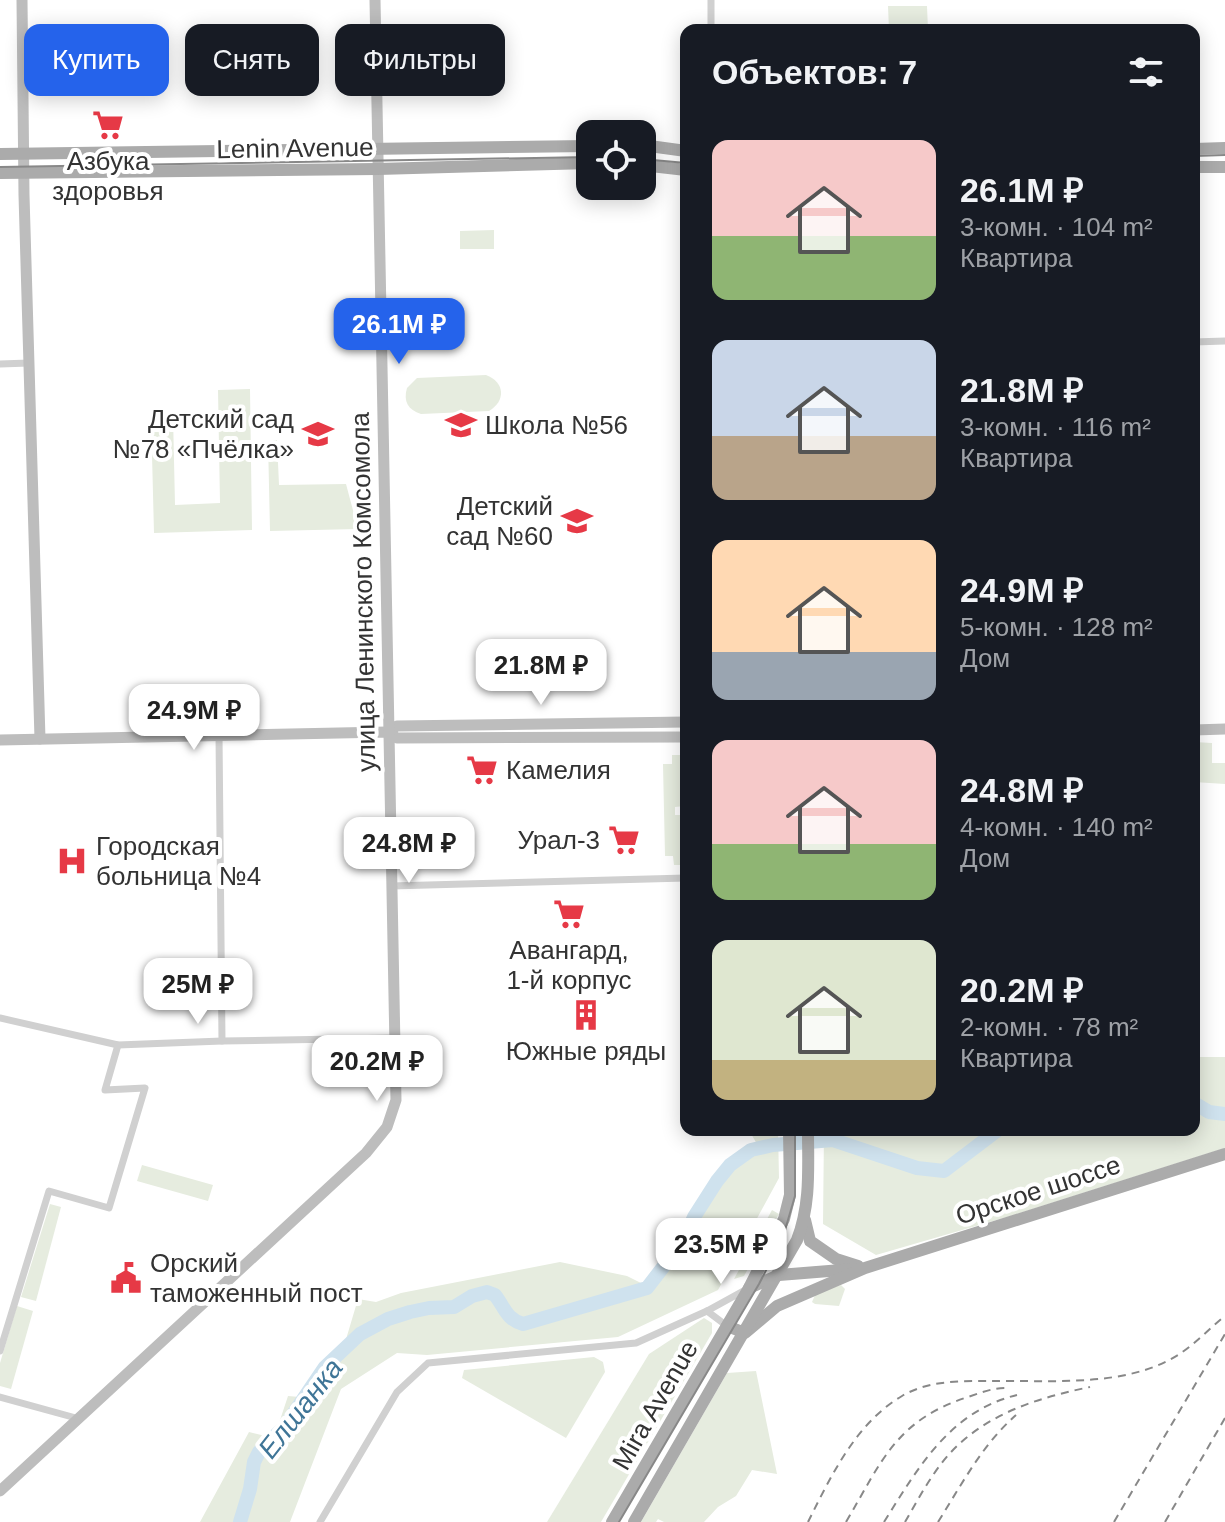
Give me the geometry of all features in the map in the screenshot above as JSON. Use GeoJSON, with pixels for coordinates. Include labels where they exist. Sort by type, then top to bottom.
{"type":"FeatureCollection","features":[{"type":"Feature","properties":{"kind":"main road","name":"Lenin Avenue"},"geometry":{"type":"LineString","coordinates":[[0,154],[573,146]]}},
{"type":"Feature","properties":{"kind":"main road"},"geometry":{"type":"LineString","coordinates":[[656,147],[680,150]]}},
{"type":"Feature","properties":{"kind":"main road"},"geometry":{"type":"LineString","coordinates":[[1200,149],[1225,148]]}},
{"type":"Feature","properties":{"kind":"main road","name":"Lenin Avenue"},"geometry":{"type":"LineString","coordinates":[[0,173],[378,169],[576,163]]}},
{"type":"Feature","properties":{"kind":"main road"},"geometry":{"type":"LineString","coordinates":[[656,166],[680,169]]}},
{"type":"Feature","properties":{"kind":"main road"},"geometry":{"type":"LineString","coordinates":[[1200,167],[1225,167]]}},
{"type":"Feature","properties":{"kind":"main road","name":"Mira Avenue"},"geometry":{"type":"LineString","coordinates":[[612,1522],[749,1288],[784,1219],[790,1195],[789,1136]]}},
{"type":"Feature","properties":{"kind":"main road","name":"Mira Avenue"},"geometry":{"type":"LineString","coordinates":[[634,1522],[779,1275],[805,1220],[808,1136]]}},
{"type":"Feature","properties":{"kind":"main road","name":"Орское шоссе"},"geometry":{"type":"LineString","coordinates":[[865,1268],[1225,1154]]}},
{"type":"Feature","properties":{"kind":"main road"},"geometry":{"type":"LineString","coordinates":[[805,1220],[810,1241],[836,1259],[865,1268]]}},
{"type":"Feature","properties":{"kind":"main road"},"geometry":{"type":"LineString","coordinates":[[749,1288],[779,1275],[865,1268]]}},
{"type":"Feature","properties":{"kind":"main road"},"geometry":{"type":"LineString","coordinates":[[727,1326],[745,1333],[777,1306],[865,1268]]}},
{"type":"Feature","properties":{"kind":"street"},"geometry":{"type":"LineString","coordinates":[[22,0],[23,172],[40,739]]}},
{"type":"Feature","properties":{"kind":"street","name":"улица Ленинского Комсомола"},"geometry":{"type":"LineString","coordinates":[[0,1491],[351,1167],[387,1127],[396,1100],[375,0]]}},
{"type":"Feature","properties":{"kind":"street"},"geometry":{"type":"LineString","coordinates":[[711,0],[711,24]]}},
{"type":"Feature","properties":{"kind":"street"},"geometry":{"type":"LineString","coordinates":[[464,146],[465,166]]}},
{"type":"Feature","properties":{"kind":"street"},"geometry":{"type":"LineString","coordinates":[[482,146],[482,166]]}},
{"type":"Feature","properties":{"kind":"street"},"geometry":{"type":"LineString","coordinates":[[537,146],[537,164]]}},
{"type":"Feature","properties":{"kind":"street"},"geometry":{"type":"LineString","coordinates":[[572,163],[573,146]]}},
{"type":"Feature","properties":{"kind":"street"},"geometry":{"type":"LineString","coordinates":[[203,150],[204,171]]}},
{"type":"Feature","properties":{"kind":"street"},"geometry":{"type":"LineString","coordinates":[[1200,342],[1225,341]]}},
{"type":"Feature","properties":{"kind":"street"},"geometry":{"type":"LineString","coordinates":[[0,364],[29,363]]}},
{"type":"Feature","properties":{"kind":"street"},"geometry":{"type":"LineString","coordinates":[[0,740],[219,733],[387,732],[397,726],[680,722]]}},
{"type":"Feature","properties":{"kind":"street"},"geometry":{"type":"LineString","coordinates":[[1200,730],[1225,729]]}},
{"type":"Feature","properties":{"kind":"street"},"geometry":{"type":"LineString","coordinates":[[387,732],[397,738],[680,737]]}},
{"type":"Feature","properties":{"kind":"street"},"geometry":{"type":"LineString","coordinates":[[219,733],[222,1041]]}},
{"type":"Feature","properties":{"kind":"street"},"geometry":{"type":"LineString","coordinates":[[391,886],[680,878]]}},
{"type":"Feature","properties":{"kind":"street"},"geometry":{"type":"LineString","coordinates":[[0,1018],[118,1045],[395,1038]]}},
{"type":"Feature","properties":{"kind":"street"},"geometry":{"type":"LineString","coordinates":[[0,1351],[49,1191],[109,1208],[145,1088],[105,1090],[118,1045]]}},
{"type":"Feature","properties":{"kind":"street"},"geometry":{"type":"LineString","coordinates":[[320,1522],[397,1392],[428,1363],[636,1343],[749,1288]]}},
{"type":"Feature","properties":{"kind":"street"},"geometry":{"type":"LineString","coordinates":[[707,1311],[727,1326]]}},
{"type":"Feature","properties":{"kind":"street"},"geometry":{"type":"LineString","coordinates":[[0,1397],[76,1418]]}},
{"type":"Feature","properties":{"kind":"shaded area"},"geometry":{"type":"Polygon","coordinates":[[[888,6],[927,6],[928,24],[889,24],[888,6]]]}},
{"type":"Feature","properties":{"kind":"shaded area"},"geometry":{"type":"Polygon","coordinates":[[[494,230],[494,249],[460,249],[460,231],[494,230]]]}},
{"type":"Feature","properties":{"kind":"shaded area"},"geometry":{"type":"Polygon","coordinates":[[[486,375],[497,382],[501,392],[495,407],[489,411],[421,414],[406,401],[407,388],[417,378],[486,375]]]}},
{"type":"Feature","properties":{"kind":"shaded area"},"geometry":{"type":"Polygon","coordinates":[[[250,389],[252,530],[154,533],[151,415],[173,415],[175,505],[220,503],[218,390],[250,389]]]}},
{"type":"Feature","properties":{"kind":"shaded area"},"geometry":{"type":"Polygon","coordinates":[[[277,440],[279,485],[346,484],[358,529],[270,531],[268,441],[277,440]]]}},
{"type":"Feature","properties":{"kind":"shaded area"},"geometry":{"type":"Polygon","coordinates":[[[1200,742],[1212,743],[1212,763],[1225,763],[1225,784],[1200,782],[1200,742]]]}},
{"type":"Feature","properties":{"kind":"shaded area"},"geometry":{"type":"Polygon","coordinates":[[[672,755],[680,755],[680,806],[675,807],[675,815],[680,815],[680,865],[674,865],[673,856],[665,856],[663,764],[672,764],[672,755]]]}},
{"type":"Feature","properties":{"kind":"shaded area"},"geometry":{"type":"Polygon","coordinates":[[[1200,1057],[1225,1057],[1225,1148],[876,1255],[823,1224],[824,1136],[1200,1136],[1200,1057]]]}},
{"type":"Feature","properties":{"kind":"shaded area"},"geometry":{"type":"Polygon","coordinates":[[[752,1136],[778,1136],[779,1178],[718,1290],[618,1337],[427,1355],[397,1353],[341,1389],[290,1522],[200,1522],[249,1432],[274,1438],[288,1396],[312,1398],[344,1346],[358,1299],[376,1302],[401,1293],[560,1262],[627,1276],[651,1288],[678,1256],[724,1178],[757,1144],[752,1136]]]}},
{"type":"Feature","properties":{"kind":"shaded area"},"geometry":{"type":"Polygon","coordinates":[[[142,1165],[213,1185],[208,1201],[137,1181],[142,1165]]]}},
{"type":"Feature","properties":{"kind":"shaded area"},"geometry":{"type":"Polygon","coordinates":[[[50,1204],[61,1207],[36,1301],[21,1297],[50,1204]]]}},
{"type":"Feature","properties":{"kind":"shaded area"},"geometry":{"type":"Polygon","coordinates":[[[772,1210],[779,1214],[744,1276],[734,1279],[772,1210]]]}},
{"type":"Feature","properties":{"kind":"shaded area"},"geometry":{"type":"Polygon","coordinates":[[[841,1285],[845,1289],[839,1306],[812,1302],[816,1293],[841,1285]]]}},
{"type":"Feature","properties":{"kind":"shaded area"},"geometry":{"type":"Polygon","coordinates":[[[17,1306],[33,1311],[11,1389],[0,1386],[0,1363],[17,1306]]]}},
{"type":"Feature","properties":{"kind":"shaded area"},"geometry":{"type":"Polygon","coordinates":[[[704,1318],[712,1323],[712,1333],[601,1522],[547,1522],[649,1354],[704,1318]]]}},
{"type":"Feature","properties":{"kind":"shaded area"},"geometry":{"type":"Polygon","coordinates":[[[594,1357],[603,1362],[605,1372],[566,1438],[462,1378],[464,1370],[594,1357]]]}},
{"type":"Feature","properties":{"kind":"shaded area"},"geometry":{"type":"Polygon","coordinates":[[[756,1371],[777,1474],[752,1470],[736,1496],[718,1507],[704,1522],[664,1522],[658,1519],[656,1522],[641,1522],[727,1373],[756,1371]]]}},
{"type":"Feature","properties":{"kind":"waterway","name":"Елшанка"},"geometry":{"type":"LineString","coordinates":[[1200,1107],[1209,1112],[1225,1114]]}},
{"type":"Feature","properties":{"kind":"waterway","name":"Елшанка"},"geometry":{"type":"LineString","coordinates":[[240,1522],[259,1452],[285,1426],[325,1367],[360,1334],[388,1319],[429,1308],[454,1307],[472,1296],[487,1292],[495,1295],[509,1316],[523,1324],[647,1288],[684,1240],[694,1217],[717,1181],[730,1165],[751,1150],[833,1140],[917,1168],[944,1171],[990,1136]]}},
{"type":"Feature","properties":{"kind":"tram line"},"geometry":{"type":"LineString","coordinates":[[1200,156],[1225,155]]}},
{"type":"Feature","properties":{"kind":"tram line"},"geometry":{"type":"LineString","coordinates":[[0,167],[576,157]]}},
{"type":"Feature","properties":{"kind":"tram line"},"geometry":{"type":"LineString","coordinates":[[656,160],[680,162]]}},
{"type":"Feature","properties":{"kind":"tram line"},"geometry":{"type":"LineString","coordinates":[[619,1522],[759,1284],[783,1237],[795,1196],[795,1136]]}},
{"type":"Feature","properties":{"kind":"railway"},"geometry":{"type":"LineString","coordinates":[[808,1522],[836,1469],[858,1436],[886,1407],[912,1391],[934,1384],[957,1382],[1087,1380],[1135,1373],[1178,1355],[1225,1316]]}},
{"type":"Feature","properties":{"kind":"railway"},"geometry":{"type":"LineString","coordinates":[[1114,1522],[1225,1334]]}},
{"type":"Feature","properties":{"kind":"railway"},"geometry":{"type":"LineString","coordinates":[[905,1522],[942,1463],[971,1434],[1019,1407],[1090,1387]]}},
{"type":"Feature","properties":{"kind":"railway"},"geometry":{"type":"LineString","coordinates":[[846,1522],[881,1462],[907,1431],[944,1406],[986,1391],[1005,1388]]}},
{"type":"Feature","properties":{"kind":"railway"},"geometry":{"type":"LineString","coordinates":[[884,1522],[923,1462],[954,1428],[993,1403],[1017,1395]]}},
{"type":"Feature","properties":{"kind":"railway"},"geometry":{"type":"LineString","coordinates":[[938,1522],[983,1452],[1016,1415]]}},
{"type":"Feature","properties":{"kind":"railway"},"geometry":{"type":"LineString","coordinates":[[1165,1522],[1225,1418]]}},
{"type":"Feature","properties":{"kind":"place","name":"Азбука здоровья"},"geometry":{"type":"Point","coordinates":[108,125]}},
{"type":"Feature","properties":{"kind":"place","name":"Школа №56"},"geometry":{"type":"Point","coordinates":[461,425]}},
{"type":"Feature","properties":{"kind":"place","name":"Детский сад №78 «Пчёлка»"},"geometry":{"type":"Point","coordinates":[318,434]}},
{"type":"Feature","properties":{"kind":"place","name":"Детский сад №60"},"geometry":{"type":"Point","coordinates":[577,521]}},
{"type":"Feature","properties":{"kind":"place","name":"Камелия"},"geometry":{"type":"Point","coordinates":[482,770]}},
{"type":"Feature","properties":{"kind":"place","name":"Урал-3"},"geometry":{"type":"Point","coordinates":[624,840]}},
{"type":"Feature","properties":{"kind":"place","name":"Городская больница №4"},"geometry":{"type":"Point","coordinates":[72,861]}},
{"type":"Feature","properties":{"kind":"place","name":"Авангард, 1-й корпус"},"geometry":{"type":"Point","coordinates":[569,914]}},
{"type":"Feature","properties":{"kind":"place","name":"Южные ряды"},"geometry":{"type":"Point","coordinates":[586,1015]}},
{"type":"Feature","properties":{"kind":"place","name":"Орский таможенный пост"},"geometry":{"type":"Point","coordinates":[126,1278]}}]}
